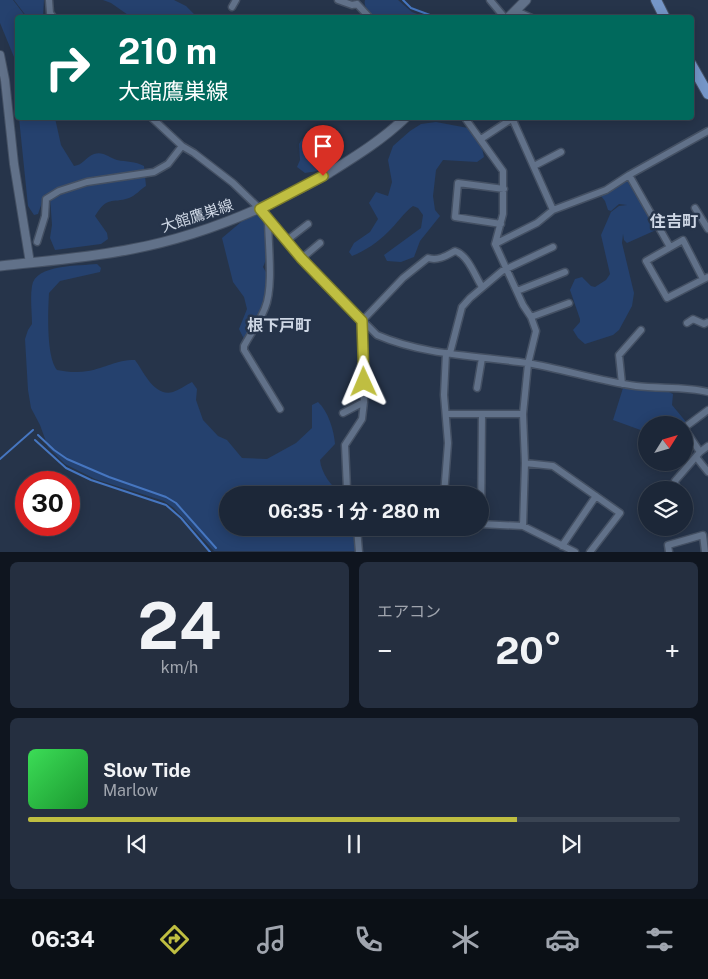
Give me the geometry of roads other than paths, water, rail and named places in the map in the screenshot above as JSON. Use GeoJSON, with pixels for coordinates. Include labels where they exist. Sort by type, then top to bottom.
{"type":"FeatureCollection","features":[{"type":"Feature","properties":{"kind":"highway"},"geometry":{"type":"LineString","coordinates":[[656,0],[664,15]]}},
{"type":"Feature","properties":{"kind":"highway"},"geometry":{"type":"LineString","coordinates":[[694,68],[704,80],[708,94]]}},
{"type":"Feature","properties":{"kind":"main road"},"geometry":{"type":"LineString","coordinates":[[510,15],[526,0]]}},
{"type":"Feature","properties":{"kind":"main road","name":"大館鷹巣線"},"geometry":{"type":"LineString","coordinates":[[0,266],[93,256],[133,249],[172,240],[218,225],[260,209],[309,184],[364,152],[404,120]]}},
{"type":"Feature","properties":{"kind":"street"},"geometry":{"type":"LineString","coordinates":[[49,0],[52,15]]}},
{"type":"Feature","properties":{"kind":"street"},"geometry":{"type":"LineString","coordinates":[[232,7],[236,0]]}},
{"type":"Feature","properties":{"kind":"street"},"geometry":{"type":"LineString","coordinates":[[338,0],[352,5],[359,2],[368,15]]}},
{"type":"Feature","properties":{"kind":"street"},"geometry":{"type":"LineString","coordinates":[[490,0],[504,15]]}},
{"type":"Feature","properties":{"kind":"street"},"geometry":{"type":"LineString","coordinates":[[516,10],[526,15]]}},
{"type":"Feature","properties":{"kind":"street"},"geometry":{"type":"LineString","coordinates":[[0,55],[5,80],[14,164],[30,263]]}},
{"type":"Feature","properties":{"kind":"street"},"geometry":{"type":"LineString","coordinates":[[154,120],[182,146],[194,153],[233,184],[260,209],[301,258],[377,335],[448,353],[528,364],[622,384],[708,392]]}},
{"type":"Feature","properties":{"kind":"street"},"geometry":{"type":"LineString","coordinates":[[467,120],[502,171],[504,189],[503,214],[495,244],[536,331],[528,364],[524,414],[523,526]]}},
{"type":"Feature","properties":{"kind":"street"},"geometry":{"type":"LineString","coordinates":[[481,139],[510,120]]}},
{"type":"Feature","properties":{"kind":"street"},"geometry":{"type":"LineString","coordinates":[[514,120],[553,210]]}},
{"type":"Feature","properties":{"kind":"street"},"geometry":{"type":"LineString","coordinates":[[495,244],[537,223],[553,210],[606,190],[629,175],[708,132]]}},
{"type":"Feature","properties":{"kind":"street"},"geometry":{"type":"LineString","coordinates":[[37,242],[45,216],[46,199],[60,191],[87,182],[154,172],[168,164],[182,146]]}},
{"type":"Feature","properties":{"kind":"street"},"geometry":{"type":"LineString","coordinates":[[534,166],[561,152]]}},
{"type":"Feature","properties":{"kind":"street"},"geometry":{"type":"LineString","coordinates":[[629,175],[670,247]]}},
{"type":"Feature","properties":{"kind":"street"},"geometry":{"type":"LineString","coordinates":[[501,224],[455,217],[458,183],[504,189]]}},
{"type":"Feature","properties":{"kind":"street"},"geometry":{"type":"LineString","coordinates":[[695,208],[708,229]]}},
{"type":"Feature","properties":{"kind":"street"},"geometry":{"type":"LineString","coordinates":[[268,219],[268,298],[265,308],[244,346],[244,350],[280,409]]}},
{"type":"Feature","properties":{"kind":"street"},"geometry":{"type":"LineString","coordinates":[[286,241],[308,224]]}},
{"type":"Feature","properties":{"kind":"street"},"geometry":{"type":"LineString","coordinates":[[683,240],[705,278],[667,298],[646,261],[683,240]]}},
{"type":"Feature","properties":{"kind":"street"},"geometry":{"type":"LineString","coordinates":[[301,258],[320,243]]}},
{"type":"Feature","properties":{"kind":"street"},"geometry":{"type":"LineString","coordinates":[[445,486],[448,443],[444,395],[448,353],[462,307],[482,287],[506,268],[553,247]]}},
{"type":"Feature","properties":{"kind":"street"},"geometry":{"type":"LineString","coordinates":[[347,486],[345,445],[362,419],[364,402],[362,321],[403,278],[428,258],[433,260],[442,258],[455,251],[459,252],[482,287]]}},
{"type":"Feature","properties":{"kind":"street"},"geometry":{"type":"LineString","coordinates":[[517,292],[565,272]]}},
{"type":"Feature","properties":{"kind":"street"},"geometry":{"type":"LineString","coordinates":[[531,318],[569,303]]}},
{"type":"Feature","properties":{"kind":"street"},"geometry":{"type":"LineString","coordinates":[[687,324],[693,320],[704,324],[708,322]]}},
{"type":"Feature","properties":{"kind":"street"},"geometry":{"type":"LineString","coordinates":[[622,384],[619,355],[641,330]]}},
{"type":"Feature","properties":{"kind":"street"},"geometry":{"type":"LineString","coordinates":[[477,388],[482,358]]}},
{"type":"Feature","properties":{"kind":"street"},"geometry":{"type":"LineString","coordinates":[[343,413],[364,402]]}},
{"type":"Feature","properties":{"kind":"street"},"geometry":{"type":"LineString","coordinates":[[708,410],[684,428],[708,472]]}},
{"type":"Feature","properties":{"kind":"street"},"geometry":{"type":"LineString","coordinates":[[447,414],[524,414]]}},
{"type":"Feature","properties":{"kind":"street"},"geometry":{"type":"LineString","coordinates":[[481,486],[482,414]]}},
{"type":"Feature","properties":{"kind":"street"},"geometry":{"type":"LineString","coordinates":[[675,481],[698,454],[708,446]]}},
{"type":"Feature","properties":{"kind":"street"},"geometry":{"type":"LineString","coordinates":[[525,463],[554,466],[620,513],[590,552]]}},
{"type":"Feature","properties":{"kind":"street"},"geometry":{"type":"LineString","coordinates":[[562,546],[596,496]]}},
{"type":"Feature","properties":{"kind":"street"},"geometry":{"type":"LineString","coordinates":[[489,524],[523,526],[575,552]]}},
{"type":"Feature","properties":{"kind":"street"},"geometry":{"type":"LineString","coordinates":[[668,552],[668,545],[703,535],[705,552]]}},
{"type":"Feature","properties":{"kind":"street"},"geometry":{"type":"LineString","coordinates":[[358,536],[359,552]]}},
{"type":"Feature","properties":{"kind":"waterway"},"geometry":{"type":"LineString","coordinates":[[403,0],[411,8],[430,15]]}},
{"type":"Feature","properties":{"kind":"waterway"},"geometry":{"type":"LineString","coordinates":[[0,459],[33,430]]}},
{"type":"Feature","properties":{"kind":"waterway"},"geometry":{"type":"LineString","coordinates":[[38,435],[67,459],[109,477],[166,497],[176,503],[216,548]]}},
{"type":"Feature","properties":{"kind":"waterway"},"geometry":{"type":"LineString","coordinates":[[35,440],[66,468],[91,480],[166,505],[181,518],[210,552]]}},
{"type":"Feature","properties":{"kind":"district","name":"住吉町"},"geometry":{"type":"Point","coordinates":[674,221]}},
{"type":"Feature","properties":{"kind":"district","name":"根下戸町"},"geometry":{"type":"Point","coordinates":[279,325]}}]}
